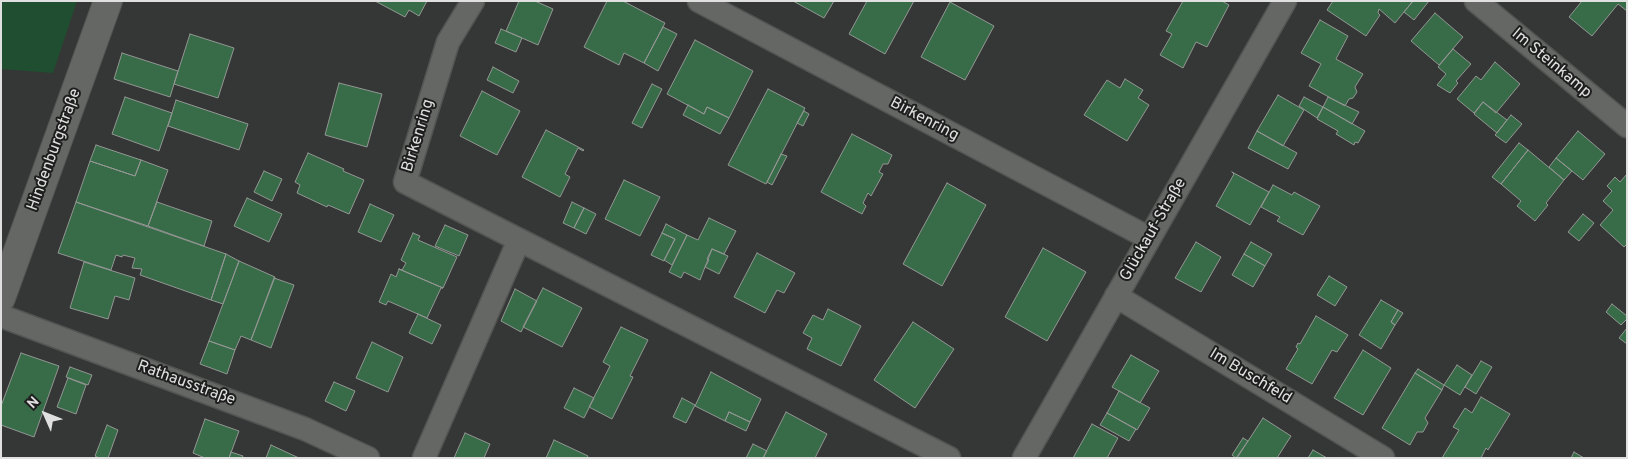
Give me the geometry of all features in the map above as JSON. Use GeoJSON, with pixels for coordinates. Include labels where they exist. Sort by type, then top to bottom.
{"type":"FeatureCollection","features":[{"type":"Feature","properties":{"kind":"street","name":"Hindenburgstraße"},"geometry":{"type":"LineString","coordinates":[[1,298],[108,1]]}},
{"type":"Feature","properties":{"kind":"street","name":"Birkenring"},"geometry":{"type":"LineString","coordinates":[[472,1],[448,42],[404,182],[949,458]]}},
{"type":"Feature","properties":{"kind":"street","name":"Birkenring"},"geometry":{"type":"LineString","coordinates":[[699,1],[1149,238]]}},
{"type":"Feature","properties":{"kind":"street","name":"Glückauf-Straße"},"geometry":{"type":"LineString","coordinates":[[1024,458],[1285,1]]}},
{"type":"Feature","properties":{"kind":"street","name":"Im Steinkamp"},"geometry":{"type":"LineString","coordinates":[[1476,1],[1627,126]]}},
{"type":"Feature","properties":{"kind":"street"},"geometry":{"type":"LineString","coordinates":[[424,458],[519,240]]}},
{"type":"Feature","properties":{"kind":"street","name":"Im Buschfeld"},"geometry":{"type":"LineString","coordinates":[[1116,296],[1383,458]]}},
{"type":"Feature","properties":{"kind":"street","name":"Rathausstraße"},"geometry":{"type":"LineString","coordinates":[[1,316],[305,429],[368,458]]}},
{"type":"Feature","properties":{"kind":"green space"},"geometry":{"type":"Polygon","coordinates":[[[1,1],[77,1],[53,73],[1,69],[1,1]]]}},
{"type":"Feature","properties":{"kind":"building"},"geometry":{"type":"Polygon","coordinates":[[[375,1],[427,1],[419,16],[409,10],[405,17],[375,1]]]}},
{"type":"Feature","properties":{"kind":"building"},"geometry":{"type":"Polygon","coordinates":[[[519,1],[535,1],[553,9],[538,45],[506,31],[519,1]]]}},
{"type":"Feature","properties":{"kind":"building"},"geometry":{"type":"Polygon","coordinates":[[[607,1],[623,1],[665,23],[644,63],[624,53],[619,65],[584,47],[607,1]]]}},
{"type":"Feature","properties":{"kind":"building"},"geometry":{"type":"Polygon","coordinates":[[[793,1],[834,1],[824,18],[793,1]]]}},
{"type":"Feature","properties":{"kind":"building"},"geometry":{"type":"Polygon","coordinates":[[[867,1],[914,1],[885,54],[849,34],[867,1]]]}},
{"type":"Feature","properties":{"kind":"building"},"geometry":{"type":"Polygon","coordinates":[[[1183,1],[1222,1],[1229,5],[1207,47],[1196,42],[1183,68],[1160,55],[1172,34],[1166,31],[1183,1]]]}},
{"type":"Feature","properties":{"kind":"building"},"geometry":{"type":"Polygon","coordinates":[[[1333,1],[1413,1],[1395,23],[1379,9],[1378,13],[1380,15],[1366,36],[1327,10],[1333,1]]]}},
{"type":"Feature","properties":{"kind":"building"},"geometry":{"type":"Polygon","coordinates":[[[1413,1],[1429,1],[1414,20],[1404,12],[1413,1]]]}},
{"type":"Feature","properties":{"kind":"building"},"geometry":{"type":"Polygon","coordinates":[[[1582,1],[1627,1],[1627,11],[1618,4],[1592,36],[1569,17],[1582,1]]]}},
{"type":"Feature","properties":{"kind":"building"},"geometry":{"type":"Polygon","coordinates":[[[950,2],[994,26],[965,80],[921,57],[950,2]]]}},
{"type":"Feature","properties":{"kind":"building"},"geometry":{"type":"Polygon","coordinates":[[[1435,13],[1463,37],[1439,65],[1411,41],[1435,13]]]}},
{"type":"Feature","properties":{"kind":"building"},"geometry":{"type":"Polygon","coordinates":[[[1320,20],[1348,36],[1336,59],[1363,74],[1355,87],[1357,92],[1353,98],[1349,99],[1345,106],[1309,86],[1321,64],[1301,53],[1320,20]]]}},
{"type":"Feature","properties":{"kind":"building"},"geometry":{"type":"Polygon","coordinates":[[[663,27],[677,34],[658,71],[644,63],[663,27]]]}},
{"type":"Feature","properties":{"kind":"building"},"geometry":{"type":"Polygon","coordinates":[[[501,29],[522,38],[516,52],[495,43],[501,29]]]}},
{"type":"Feature","properties":{"kind":"building"},"geometry":{"type":"Polygon","coordinates":[[[190,34],[234,48],[218,98],[174,84],[190,34]]]}},
{"type":"Feature","properties":{"kind":"building"},"geometry":{"type":"Polygon","coordinates":[[[695,40],[753,71],[729,118],[707,107],[704,114],[667,94],[695,40]]]}},
{"type":"Feature","properties":{"kind":"building"},"geometry":{"type":"Polygon","coordinates":[[[1453,49],[1471,64],[1456,81],[1458,83],[1450,93],[1437,85],[1446,74],[1438,67],[1453,49]]]}},
{"type":"Feature","properties":{"kind":"building"},"geometry":{"type":"Polygon","coordinates":[[[122,53],[178,71],[170,97],[114,79],[122,53]]]}},
{"type":"Feature","properties":{"kind":"building"},"geometry":{"type":"Polygon","coordinates":[[[1495,62],[1520,84],[1496,113],[1483,102],[1474,113],[1457,99],[1476,76],[1481,80],[1495,62]]]}},
{"type":"Feature","properties":{"kind":"building"},"geometry":{"type":"Polygon","coordinates":[[[493,67],[519,81],[513,93],[487,80],[493,67]]]}},
{"type":"Feature","properties":{"kind":"building"},"geometry":{"type":"Polygon","coordinates":[[[1125,79],[1143,90],[1138,98],[1149,105],[1127,141],[1084,115],[1107,80],[1120,88],[1125,79]]]}},
{"type":"Feature","properties":{"kind":"building"},"geometry":{"type":"Polygon","coordinates":[[[339,83],[382,94],[367,147],[325,135],[339,83]]]}},
{"type":"Feature","properties":{"kind":"building"},"geometry":{"type":"Polygon","coordinates":[[[652,84],[662,89],[642,128],[632,123],[652,84]]]}},
{"type":"Feature","properties":{"kind":"building"},"geometry":{"type":"Polygon","coordinates":[[[768,89],[805,108],[766,184],[728,165],[768,89]]]}},
{"type":"Feature","properties":{"kind":"building"},"geometry":{"type":"Polygon","coordinates":[[[482,91],[520,111],[497,155],[460,136],[482,91]]]}},
{"type":"Feature","properties":{"kind":"building"},"geometry":{"type":"Polygon","coordinates":[[[1278,95],[1304,110],[1283,146],[1257,131],[1278,95]]]}},
{"type":"Feature","properties":{"kind":"building"},"geometry":{"type":"Polygon","coordinates":[[[125,97],[172,113],[159,151],[112,134],[125,97]]]}},
{"type":"Feature","properties":{"kind":"building"},"geometry":{"type":"Polygon","coordinates":[[[1304,97],[1323,107],[1317,118],[1299,106],[1304,97]]]}},
{"type":"Feature","properties":{"kind":"building"},"geometry":{"type":"Polygon","coordinates":[[[1328,97],[1359,112],[1352,124],[1323,107],[1328,97]]]}},
{"type":"Feature","properties":{"kind":"building"},"geometry":{"type":"Polygon","coordinates":[[[176,100],[248,124],[239,150],[168,126],[176,100]]]}},
{"type":"Feature","properties":{"kind":"building"},"geometry":{"type":"Polygon","coordinates":[[[1483,102],[1507,120],[1497,133],[1474,114],[1483,102]]]}},
{"type":"Feature","properties":{"kind":"building"},"geometry":{"type":"Polygon","coordinates":[[[688,105],[704,114],[707,107],[729,118],[720,134],[683,115],[688,105]]]}},
{"type":"Feature","properties":{"kind":"building"},"geometry":{"type":"Polygon","coordinates":[[[1323,107],[1365,131],[1358,143],[1355,142],[1354,145],[1336,134],[1338,131],[1317,119],[1323,107]]]}},
{"type":"Feature","properties":{"kind":"building"},"geometry":{"type":"Polygon","coordinates":[[[804,111],[809,114],[803,126],[797,123],[804,111]]]}},
{"type":"Feature","properties":{"kind":"building"},"geometry":{"type":"Polygon","coordinates":[[[1511,115],[1522,124],[1506,143],[1495,135],[1511,115]]]}},
{"type":"Feature","properties":{"kind":"building"},"geometry":{"type":"Polygon","coordinates":[[[546,130],[584,150],[578,148],[565,174],[570,177],[560,197],[522,177],[546,130]]]}},
{"type":"Feature","properties":{"kind":"building"},"geometry":{"type":"Polygon","coordinates":[[[1257,131],[1297,153],[1288,169],[1248,148],[1257,131]]]}},
{"type":"Feature","properties":{"kind":"building"},"geometry":{"type":"Polygon","coordinates":[[[1578,131],[1605,154],[1583,180],[1556,158],[1578,131]]]}},
{"type":"Feature","properties":{"kind":"building"},"geometry":{"type":"Polygon","coordinates":[[[852,134],[892,155],[888,164],[883,164],[879,172],[883,174],[871,196],[868,193],[863,203],[866,206],[862,214],[821,192],[852,134]]]}},
{"type":"Feature","properties":{"kind":"building"},"geometry":{"type":"Polygon","coordinates":[[[1519,143],[1528,150],[1501,184],[1492,177],[1519,143]]]}},
{"type":"Feature","properties":{"kind":"building"},"geometry":{"type":"Polygon","coordinates":[[[96,145],[141,160],[135,176],[90,161],[96,145]]]}},
{"type":"Feature","properties":{"kind":"building"},"geometry":{"type":"Polygon","coordinates":[[[1528,150],[1564,180],[1535,221],[1517,206],[1521,201],[1501,184],[1528,150]]]}},
{"type":"Feature","properties":{"kind":"building"},"geometry":{"type":"Polygon","coordinates":[[[308,153],[364,180],[349,214],[328,205],[327,207],[297,193],[300,185],[295,182],[308,153]]]}},
{"type":"Feature","properties":{"kind":"building"},"geometry":{"type":"Polygon","coordinates":[[[781,154],[787,156],[772,185],[767,182],[781,154]]]}},
{"type":"Feature","properties":{"kind":"building"},"geometry":{"type":"Polygon","coordinates":[[[1556,158],[1572,171],[1564,180],[1549,167],[1556,158]]]}},
{"type":"Feature","properties":{"kind":"building"},"geometry":{"type":"Polygon","coordinates":[[[141,160],[168,170],[148,226],[76,202],[90,161],[135,176],[141,160]]]}},
{"type":"Feature","properties":{"kind":"building"},"geometry":{"type":"Polygon","coordinates":[[[264,171],[282,179],[272,201],[254,192],[264,171]]]}},
{"type":"Feature","properties":{"kind":"building"},"geometry":{"type":"Polygon","coordinates":[[[1232,172],[1269,192],[1250,225],[1216,206],[1234,174],[1232,172]]]}},
{"type":"Feature","properties":{"kind":"building"},"geometry":{"type":"Polygon","coordinates":[[[1627,174],[1627,244],[1624,247],[1600,225],[1613,210],[1603,201],[1612,191],[1607,186],[1615,177],[1620,182],[1627,174]]]}},
{"type":"Feature","properties":{"kind":"building"},"geometry":{"type":"Polygon","coordinates":[[[624,180],[660,197],[640,236],[605,219],[624,180]]]}},
{"type":"Feature","properties":{"kind":"building"},"geometry":{"type":"Polygon","coordinates":[[[947,183],[986,205],[942,286],[903,264],[947,183]]]}},
{"type":"Feature","properties":{"kind":"building"},"geometry":{"type":"Polygon","coordinates":[[[1273,185],[1292,195],[1294,192],[1320,206],[1303,235],[1277,221],[1280,217],[1261,207],[1273,185]]]}},
{"type":"Feature","properties":{"kind":"building"},"geometry":{"type":"Polygon","coordinates":[[[247,198],[282,214],[269,242],[234,226],[247,198]]]}},
{"type":"Feature","properties":{"kind":"building"},"geometry":{"type":"Polygon","coordinates":[[[76,202],[226,254],[211,300],[140,275],[142,269],[132,268],[135,258],[116,255],[111,270],[58,253],[76,202]]]}},
{"type":"Feature","properties":{"kind":"building"},"geometry":{"type":"Polygon","coordinates":[[[157,202],[212,221],[204,246],[148,226],[157,202]]]}},
{"type":"Feature","properties":{"kind":"building"},"geometry":{"type":"Polygon","coordinates":[[[572,202],[584,208],[574,228],[563,223],[572,202]]]}},
{"type":"Feature","properties":{"kind":"building"},"geometry":{"type":"Polygon","coordinates":[[[370,204],[394,215],[381,242],[358,232],[370,204]]]}},
{"type":"Feature","properties":{"kind":"building"},"geometry":{"type":"Polygon","coordinates":[[[584,208],[596,214],[586,234],[574,228],[584,208]]]}},
{"type":"Feature","properties":{"kind":"building"},"geometry":{"type":"Polygon","coordinates":[[[1583,214],[1594,223],[1579,241],[1568,232],[1583,214]]]}},
{"type":"Feature","properties":{"kind":"building"},"geometry":{"type":"Polygon","coordinates":[[[709,218],[736,231],[724,254],[712,249],[700,280],[684,272],[681,278],[669,272],[687,235],[698,240],[709,218]]]}},
{"type":"Feature","properties":{"kind":"building"},"geometry":{"type":"Polygon","coordinates":[[[666,224],[687,235],[672,265],[664,260],[675,239],[662,233],[666,224]]]}},
{"type":"Feature","properties":{"kind":"building"},"geometry":{"type":"Polygon","coordinates":[[[445,225],[468,235],[459,256],[435,246],[445,225]]]}},
{"type":"Feature","properties":{"kind":"building"},"geometry":{"type":"Polygon","coordinates":[[[413,233],[420,236],[418,240],[457,257],[443,288],[399,269],[402,270],[406,263],[401,260],[413,233]]]}},
{"type":"Feature","properties":{"kind":"building"},"geometry":{"type":"Polygon","coordinates":[[[662,233],[675,239],[664,261],[651,255],[662,233]]]}},
{"type":"Feature","properties":{"kind":"building"},"geometry":{"type":"Polygon","coordinates":[[[1196,242],[1221,257],[1201,292],[1175,278],[1196,242]]]}},
{"type":"Feature","properties":{"kind":"building"},"geometry":{"type":"Polygon","coordinates":[[[1251,242],[1272,254],[1265,266],[1244,254],[1251,242]]]}},
{"type":"Feature","properties":{"kind":"building"},"geometry":{"type":"Polygon","coordinates":[[[1043,248],[1086,272],[1047,341],[1005,317],[1043,248]]]}},
{"type":"Feature","properties":{"kind":"building"},"geometry":{"type":"Polygon","coordinates":[[[712,249],[728,256],[719,274],[705,267],[712,249]]]}},
{"type":"Feature","properties":{"kind":"building"},"geometry":{"type":"Polygon","coordinates":[[[757,253],[795,273],[784,293],[777,290],[765,313],[734,297],[757,253]]]}},
{"type":"Feature","properties":{"kind":"building"},"geometry":{"type":"Polygon","coordinates":[[[226,254],[239,261],[223,304],[211,300],[226,254]]]}},
{"type":"Feature","properties":{"kind":"building"},"geometry":{"type":"Polygon","coordinates":[[[1244,254],[1265,266],[1253,287],[1232,275],[1244,254]]]}},
{"type":"Feature","properties":{"kind":"building"},"geometry":{"type":"Polygon","coordinates":[[[239,261],[275,277],[251,340],[241,336],[235,350],[209,341],[239,261]]]}},
{"type":"Feature","properties":{"kind":"building"},"geometry":{"type":"Polygon","coordinates":[[[84,262],[135,278],[129,300],[115,296],[108,319],[70,308],[84,262]]]}},
{"type":"Feature","properties":{"kind":"building"},"geometry":{"type":"Polygon","coordinates":[[[399,269],[443,288],[441,288],[427,318],[388,301],[386,305],[379,302],[391,274],[396,277],[399,269]]]}},
{"type":"Feature","properties":{"kind":"building"},"geometry":{"type":"Polygon","coordinates":[[[1329,276],[1347,287],[1335,306],[1317,295],[1329,276]]]}},
{"type":"Feature","properties":{"kind":"building"},"geometry":{"type":"Polygon","coordinates":[[[274,278],[294,285],[271,348],[251,340],[274,278]]]}},
{"type":"Feature","properties":{"kind":"building"},"geometry":{"type":"Polygon","coordinates":[[[543,288],[582,308],[562,347],[523,327],[543,288]]]}},
{"type":"Feature","properties":{"kind":"building"},"geometry":{"type":"Polygon","coordinates":[[[515,289],[537,301],[521,332],[501,321],[515,289]]]}},
{"type":"Feature","properties":{"kind":"building"},"geometry":{"type":"Polygon","coordinates":[[[1381,300],[1398,310],[1391,322],[1395,325],[1381,349],[1359,335],[1381,300]]]}},
{"type":"Feature","properties":{"kind":"building"},"geometry":{"type":"Polygon","coordinates":[[[1612,304],[1627,316],[1627,319],[1621,325],[1606,312],[1612,304]]]}},
{"type":"Feature","properties":{"kind":"building"},"geometry":{"type":"Polygon","coordinates":[[[828,309],[861,326],[841,366],[807,349],[812,338],[803,333],[813,315],[823,320],[828,309]]]}},
{"type":"Feature","properties":{"kind":"building"},"geometry":{"type":"Polygon","coordinates":[[[1398,310],[1403,313],[1395,325],[1391,322],[1398,310]]]}},
{"type":"Feature","properties":{"kind":"building"},"geometry":{"type":"Polygon","coordinates":[[[418,314],[441,325],[432,344],[409,333],[418,314]]]}},
{"type":"Feature","properties":{"kind":"building"},"geometry":{"type":"Polygon","coordinates":[[[1316,316],[1348,335],[1337,352],[1332,350],[1312,384],[1286,369],[1298,349],[1296,347],[1298,343],[1300,344],[1316,316]]]}},
{"type":"Feature","properties":{"kind":"building"},"geometry":{"type":"Polygon","coordinates":[[[913,322],[954,349],[915,408],[874,380],[913,322]]]}},
{"type":"Feature","properties":{"kind":"building"},"geometry":{"type":"Polygon","coordinates":[[[621,327],[648,340],[630,376],[633,377],[612,419],[589,407],[610,366],[603,362],[621,327]]]}},
{"type":"Feature","properties":{"kind":"building"},"geometry":{"type":"Polygon","coordinates":[[[1627,328],[1627,344],[1619,338],[1627,328]]]}},
{"type":"Feature","properties":{"kind":"building"},"geometry":{"type":"Polygon","coordinates":[[[209,341],[235,350],[227,374],[200,364],[209,341]]]}},
{"type":"Feature","properties":{"kind":"building"},"geometry":{"type":"Polygon","coordinates":[[[372,342],[403,357],[388,392],[356,378],[372,342]]]}},
{"type":"Feature","properties":{"kind":"building"},"geometry":{"type":"Polygon","coordinates":[[[1363,350],[1391,368],[1363,415],[1334,398],[1363,350]]]}},
{"type":"Feature","properties":{"kind":"building"},"geometry":{"type":"Polygon","coordinates":[[[21,353],[59,366],[34,437],[1,425],[1,406],[21,353]]]}},
{"type":"Feature","properties":{"kind":"building"},"geometry":{"type":"Polygon","coordinates":[[[1131,355],[1159,371],[1140,403],[1112,387],[1131,355]]]}},
{"type":"Feature","properties":{"kind":"building"},"geometry":{"type":"Polygon","coordinates":[[[1481,361],[1492,367],[1476,394],[1465,387],[1481,361]]]}},
{"type":"Feature","properties":{"kind":"building"},"geometry":{"type":"Polygon","coordinates":[[[1457,365],[1472,375],[1460,395],[1444,385],[1457,365]]]}},
{"type":"Feature","properties":{"kind":"building"},"geometry":{"type":"Polygon","coordinates":[[[70,367],[92,375],[88,385],[66,377],[70,367]]]}},
{"type":"Feature","properties":{"kind":"building"},"geometry":{"type":"Polygon","coordinates":[[[1418,369],[1444,385],[1442,390],[1415,373],[1418,369]]]}},
{"type":"Feature","properties":{"kind":"building"},"geometry":{"type":"Polygon","coordinates":[[[711,372],[761,399],[750,422],[729,412],[725,421],[695,406],[711,372]]]}},
{"type":"Feature","properties":{"kind":"building"},"geometry":{"type":"Polygon","coordinates":[[[1415,373],[1442,390],[1425,418],[1428,423],[1423,432],[1417,432],[1410,445],[1382,428],[1415,373]]]}},
{"type":"Feature","properties":{"kind":"building"},"geometry":{"type":"Polygon","coordinates":[[[68,378],[86,385],[76,414],[57,407],[68,378]]]}},
{"type":"Feature","properties":{"kind":"building"},"geometry":{"type":"Polygon","coordinates":[[[334,382],[355,391],[346,411],[325,401],[334,382]]]}},
{"type":"Feature","properties":{"kind":"building"},"geometry":{"type":"Polygon","coordinates":[[[574,388],[594,398],[584,418],[564,408],[574,388]]]}},
{"type":"Feature","properties":{"kind":"building"},"geometry":{"type":"Polygon","coordinates":[[[1119,391],[1150,408],[1137,430],[1107,413],[1119,391]]]}},
{"type":"Feature","properties":{"kind":"building"},"geometry":{"type":"Polygon","coordinates":[[[1481,397],[1510,414],[1488,450],[1486,448],[1481,458],[1442,458],[1459,430],[1453,427],[1465,408],[1472,413],[1481,397]]]}},
{"type":"Feature","properties":{"kind":"building"},"geometry":{"type":"Polygon","coordinates":[[[682,398],[695,405],[686,423],[673,417],[682,398]]]}},
{"type":"Feature","properties":{"kind":"building"},"geometry":{"type":"Polygon","coordinates":[[[729,412],[750,422],[746,431],[725,421],[729,412]]]}},
{"type":"Feature","properties":{"kind":"building"},"geometry":{"type":"Polygon","coordinates":[[[786,412],[827,434],[815,458],[763,458],[786,412]]]}},
{"type":"Feature","properties":{"kind":"building"},"geometry":{"type":"Polygon","coordinates":[[[1107,413],[1136,429],[1129,441],[1100,425],[1107,413]]]}},
{"type":"Feature","properties":{"kind":"building"},"geometry":{"type":"Polygon","coordinates":[[[1263,418],[1291,436],[1277,458],[1237,458],[1263,418]]]}},
{"type":"Feature","properties":{"kind":"building"},"geometry":{"type":"Polygon","coordinates":[[[205,419],[239,431],[229,458],[205,458],[193,453],[205,419]]]}},
{"type":"Feature","properties":{"kind":"building"},"geometry":{"type":"Polygon","coordinates":[[[1092,424],[1118,438],[1107,458],[1073,458],[1092,424]]]}},
{"type":"Feature","properties":{"kind":"building"},"geometry":{"type":"Polygon","coordinates":[[[107,425],[118,430],[108,458],[99,458],[95,456],[107,425]]]}},
{"type":"Feature","properties":{"kind":"building"},"geometry":{"type":"Polygon","coordinates":[[[465,433],[490,444],[484,458],[454,458],[465,433]]]}},
{"type":"Feature","properties":{"kind":"building"},"geometry":{"type":"Polygon","coordinates":[[[1243,438],[1248,441],[1236,458],[1232,455],[1243,438]]]}},
{"type":"Feature","properties":{"kind":"building"},"geometry":{"type":"Polygon","coordinates":[[[554,440],[588,456],[587,458],[546,458],[554,440]]]}},
{"type":"Feature","properties":{"kind":"building"},"geometry":{"type":"Polygon","coordinates":[[[753,444],[767,451],[763,458],[746,458],[753,444]]]}},
{"type":"Feature","properties":{"kind":"building"},"geometry":{"type":"Polygon","coordinates":[[[271,445],[299,458],[266,458],[271,445]]]}},
{"type":"Feature","properties":{"kind":"building"},"geometry":{"type":"Polygon","coordinates":[[[1313,450],[1327,458],[1308,458],[1313,450]]]}},
{"type":"Feature","properties":{"kind":"building"},"geometry":{"type":"Polygon","coordinates":[[[231,452],[243,456],[242,458],[229,458],[231,452]]]}},
{"type":"Feature","properties":{"kind":"building"},"geometry":{"type":"Polygon","coordinates":[[[1574,452],[1584,458],[1571,458],[1574,452]]]}}]}
